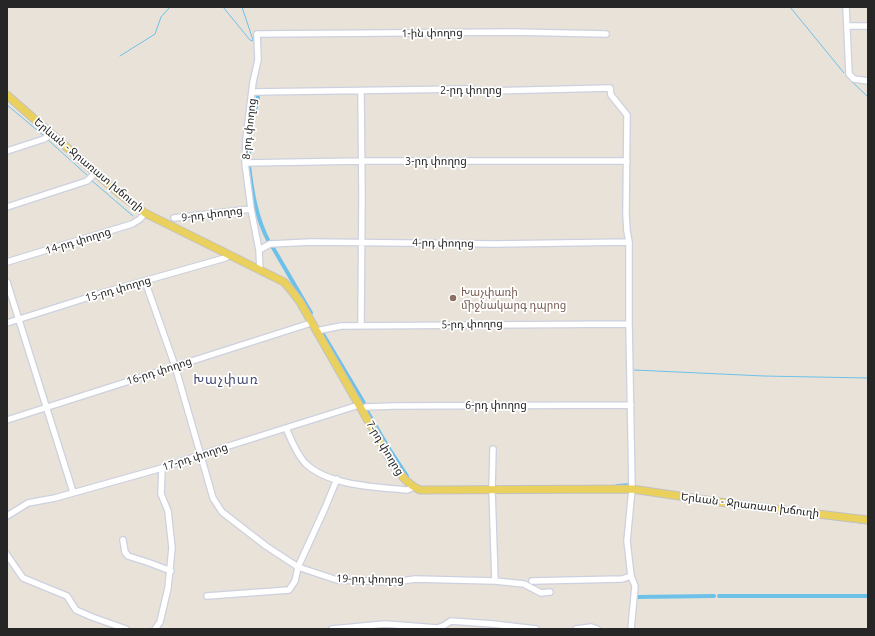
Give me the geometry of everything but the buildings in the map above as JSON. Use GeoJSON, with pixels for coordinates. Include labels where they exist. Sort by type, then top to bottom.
{"type":"FeatureCollection","features":[{"type":"Feature","properties":{"kind":"main road","name":"Երևան - Ջրառատ խճուղի"},"geometry":{"type":"LineString","coordinates":[[7,95],[48,136],[145,213],[260,271]]}},
{"type":"Feature","properties":{"kind":"main road","name":"7-րդ փողոց"},"geometry":{"type":"LineString","coordinates":[[260,271],[284,282],[300,302],[394,466],[406,482],[414,487]]}},
{"type":"Feature","properties":{"kind":"main road"},"geometry":{"type":"LineString","coordinates":[[414,487],[420,490],[632,489]]}},
{"type":"Feature","properties":{"kind":"main road","name":"Երևան - Ջրառատ խճուղի"},"geometry":{"type":"LineString","coordinates":[[632,489],[733,504],[868,520]]}},
{"type":"Feature","properties":{"kind":"street"},"geometry":{"type":"LineString","coordinates":[[846,7],[849,74],[854,79],[868,81]]}},
{"type":"Feature","properties":{"kind":"street"},"geometry":{"type":"LineString","coordinates":[[848,26],[868,26]]}},
{"type":"Feature","properties":{"kind":"street","name":"1-ին փողոց"},"geometry":{"type":"LineString","coordinates":[[257,34],[504,32],[606,34]]}},
{"type":"Feature","properties":{"kind":"street","name":"8-րդ փողոց"},"geometry":{"type":"LineString","coordinates":[[257,34],[258,60],[246,139],[245,163],[251,209],[259,250],[260,271]]}},
{"type":"Feature","properties":{"kind":"street","name":"2-րդ փողոց"},"geometry":{"type":"LineString","coordinates":[[252,92],[459,89],[490,91],[610,88],[611,95],[627,115],[627,161]]}},
{"type":"Feature","properties":{"kind":"street"},"geometry":{"type":"LineString","coordinates":[[360,91],[362,243],[361,326]]}},
{"type":"Feature","properties":{"kind":"street"},"geometry":{"type":"LineString","coordinates":[[7,150],[48,136]]}},
{"type":"Feature","properties":{"kind":"street","name":"3-րդ փողոց"},"geometry":{"type":"LineString","coordinates":[[245,163],[361,161],[627,161]]}},
{"type":"Feature","properties":{"kind":"street"},"geometry":{"type":"LineString","coordinates":[[627,161],[626,214],[627,231],[630,242],[629,324],[632,489],[627,541],[631,576],[635,586],[632,629]]}},
{"type":"Feature","properties":{"kind":"street"},"geometry":{"type":"LineString","coordinates":[[7,207],[87,181],[95,173]]}},
{"type":"Feature","properties":{"kind":"street","name":"9-րդ փողոց"},"geometry":{"type":"LineString","coordinates":[[174,218],[251,209]]}},
{"type":"Feature","properties":{"kind":"street","name":"14-րդ փողոց"},"geometry":{"type":"LineString","coordinates":[[7,262],[132,224],[140,219],[145,213]]}},
{"type":"Feature","properties":{"kind":"street","name":"4-րդ փողոց"},"geometry":{"type":"LineString","coordinates":[[259,250],[270,244],[311,242],[495,244],[630,242]]}},
{"type":"Feature","properties":{"kind":"street","name":"15-րդ փողոց"},"geometry":{"type":"LineString","coordinates":[[7,323],[102,293],[225,258],[229,255]]}},
{"type":"Feature","properties":{"kind":"street","name":"19-րդ փողոց"},"geometry":{"type":"LineString","coordinates":[[145,281],[175,366],[213,498],[222,512],[266,546],[298,567],[337,580],[395,582],[415,579],[495,581],[524,584],[541,593],[550,592]]}},
{"type":"Feature","properties":{"kind":"street"},"geometry":{"type":"LineString","coordinates":[[7,282],[20,319],[46,408],[73,492]]}},
{"type":"Feature","properties":{"kind":"street","name":"16-րդ փողոց"},"geometry":{"type":"LineString","coordinates":[[7,420],[311,323]]}},
{"type":"Feature","properties":{"kind":"street","name":"5-րդ փողոց"},"geometry":{"type":"LineString","coordinates":[[316,331],[341,326],[629,324]]}},
{"type":"Feature","properties":{"kind":"street","name":"6-րդ փողոց"},"geometry":{"type":"LineString","coordinates":[[360,407],[631,405]]}},
{"type":"Feature","properties":{"kind":"street","name":"17-րդ փողոց"},"geometry":{"type":"LineString","coordinates":[[7,516],[28,503],[55,498],[162,468],[200,454],[360,407]]}},
{"type":"Feature","properties":{"kind":"street"},"geometry":{"type":"LineString","coordinates":[[286,428],[306,464],[324,476],[357,485],[407,490],[414,487]]}},
{"type":"Feature","properties":{"kind":"street"},"geometry":{"type":"LineString","coordinates":[[493,449],[492,490],[495,581]]}},
{"type":"Feature","properties":{"kind":"street"},"geometry":{"type":"LineString","coordinates":[[155,629],[160,622],[171,571],[172,548],[168,511],[161,494],[162,468]]}},
{"type":"Feature","properties":{"kind":"street"},"geometry":{"type":"LineString","coordinates":[[207,596],[289,590],[295,581],[298,567],[337,479]]}},
{"type":"Feature","properties":{"kind":"street"},"geometry":{"type":"LineString","coordinates":[[123,540],[125,552],[128,556],[171,571]]}},
{"type":"Feature","properties":{"kind":"street"},"geometry":{"type":"LineString","coordinates":[[7,555],[23,578],[67,596],[76,610],[126,629]]}},
{"type":"Feature","properties":{"kind":"street"},"geometry":{"type":"LineString","coordinates":[[532,581],[622,579],[631,576]]}},
{"type":"Feature","properties":{"kind":"street"},"geometry":{"type":"LineString","coordinates":[[332,629],[385,624],[437,628],[451,621],[536,629]]}},
{"type":"Feature","properties":{"kind":"street"},"geometry":{"type":"LineString","coordinates":[[576,629],[592,627],[597,629]]}},
{"type":"Feature","properties":{"kind":"waterway"},"geometry":{"type":"LineString","coordinates":[[120,56],[155,34],[161,17],[170,7]]}},
{"type":"Feature","properties":{"kind":"waterway"},"geometry":{"type":"LineString","coordinates":[[223,7],[250,40],[253,41]]}},
{"type":"Feature","properties":{"kind":"waterway"},"geometry":{"type":"LineString","coordinates":[[242,7],[253,40]]}},
{"type":"Feature","properties":{"kind":"waterway"},"geometry":{"type":"LineString","coordinates":[[790,7],[844,73]]}},
{"type":"Feature","properties":{"kind":"waterway"},"geometry":{"type":"LineString","coordinates":[[847,77],[868,97]]}},
{"type":"Feature","properties":{"kind":"waterway"},"geometry":{"type":"LineString","coordinates":[[249,159],[251,127],[258,94]]}},
{"type":"Feature","properties":{"kind":"waterway"},"geometry":{"type":"LineString","coordinates":[[7,105],[43,135]]}},
{"type":"Feature","properties":{"kind":"waterway"},"geometry":{"type":"LineString","coordinates":[[47,139],[88,176]]}},
{"type":"Feature","properties":{"kind":"waterway"},"geometry":{"type":"LineString","coordinates":[[249,165],[253,194],[258,214],[269,242]]}},
{"type":"Feature","properties":{"kind":"waterway"},"geometry":{"type":"LineString","coordinates":[[91,180],[133,216]]}},
{"type":"Feature","properties":{"kind":"waterway"},"geometry":{"type":"LineString","coordinates":[[272,246],[311,313]]}},
{"type":"Feature","properties":{"kind":"waterway"},"geometry":{"type":"LineString","coordinates":[[323,334],[364,403]]}},
{"type":"Feature","properties":{"kind":"waterway"},"geometry":{"type":"LineString","coordinates":[[634,370],[764,376],[868,378]]}},
{"type":"Feature","properties":{"kind":"waterway"},"geometry":{"type":"LineString","coordinates":[[367,411],[407,476]]}},
{"type":"Feature","properties":{"kind":"waterway"},"geometry":{"type":"LineString","coordinates":[[617,486],[629,485]]}},
{"type":"Feature","properties":{"kind":"waterway"},"geometry":{"type":"LineString","coordinates":[[845,521],[868,524]]}},
{"type":"Feature","properties":{"kind":"waterway"},"geometry":{"type":"LineString","coordinates":[[636,597],[714,596]]}},
{"type":"Feature","properties":{"kind":"waterway"},"geometry":{"type":"LineString","coordinates":[[719,596],[868,596]]}},
{"type":"Feature","properties":{"kind":"place","name":"Խաչփառի միջնակարգ դպրոց"},"geometry":{"type":"Point","coordinates":[453,298]}},
{"type":"Feature","properties":{"kind":"district","name":"Խաչփառ"},"geometry":{"type":"Point","coordinates":[226,380]}}]}
